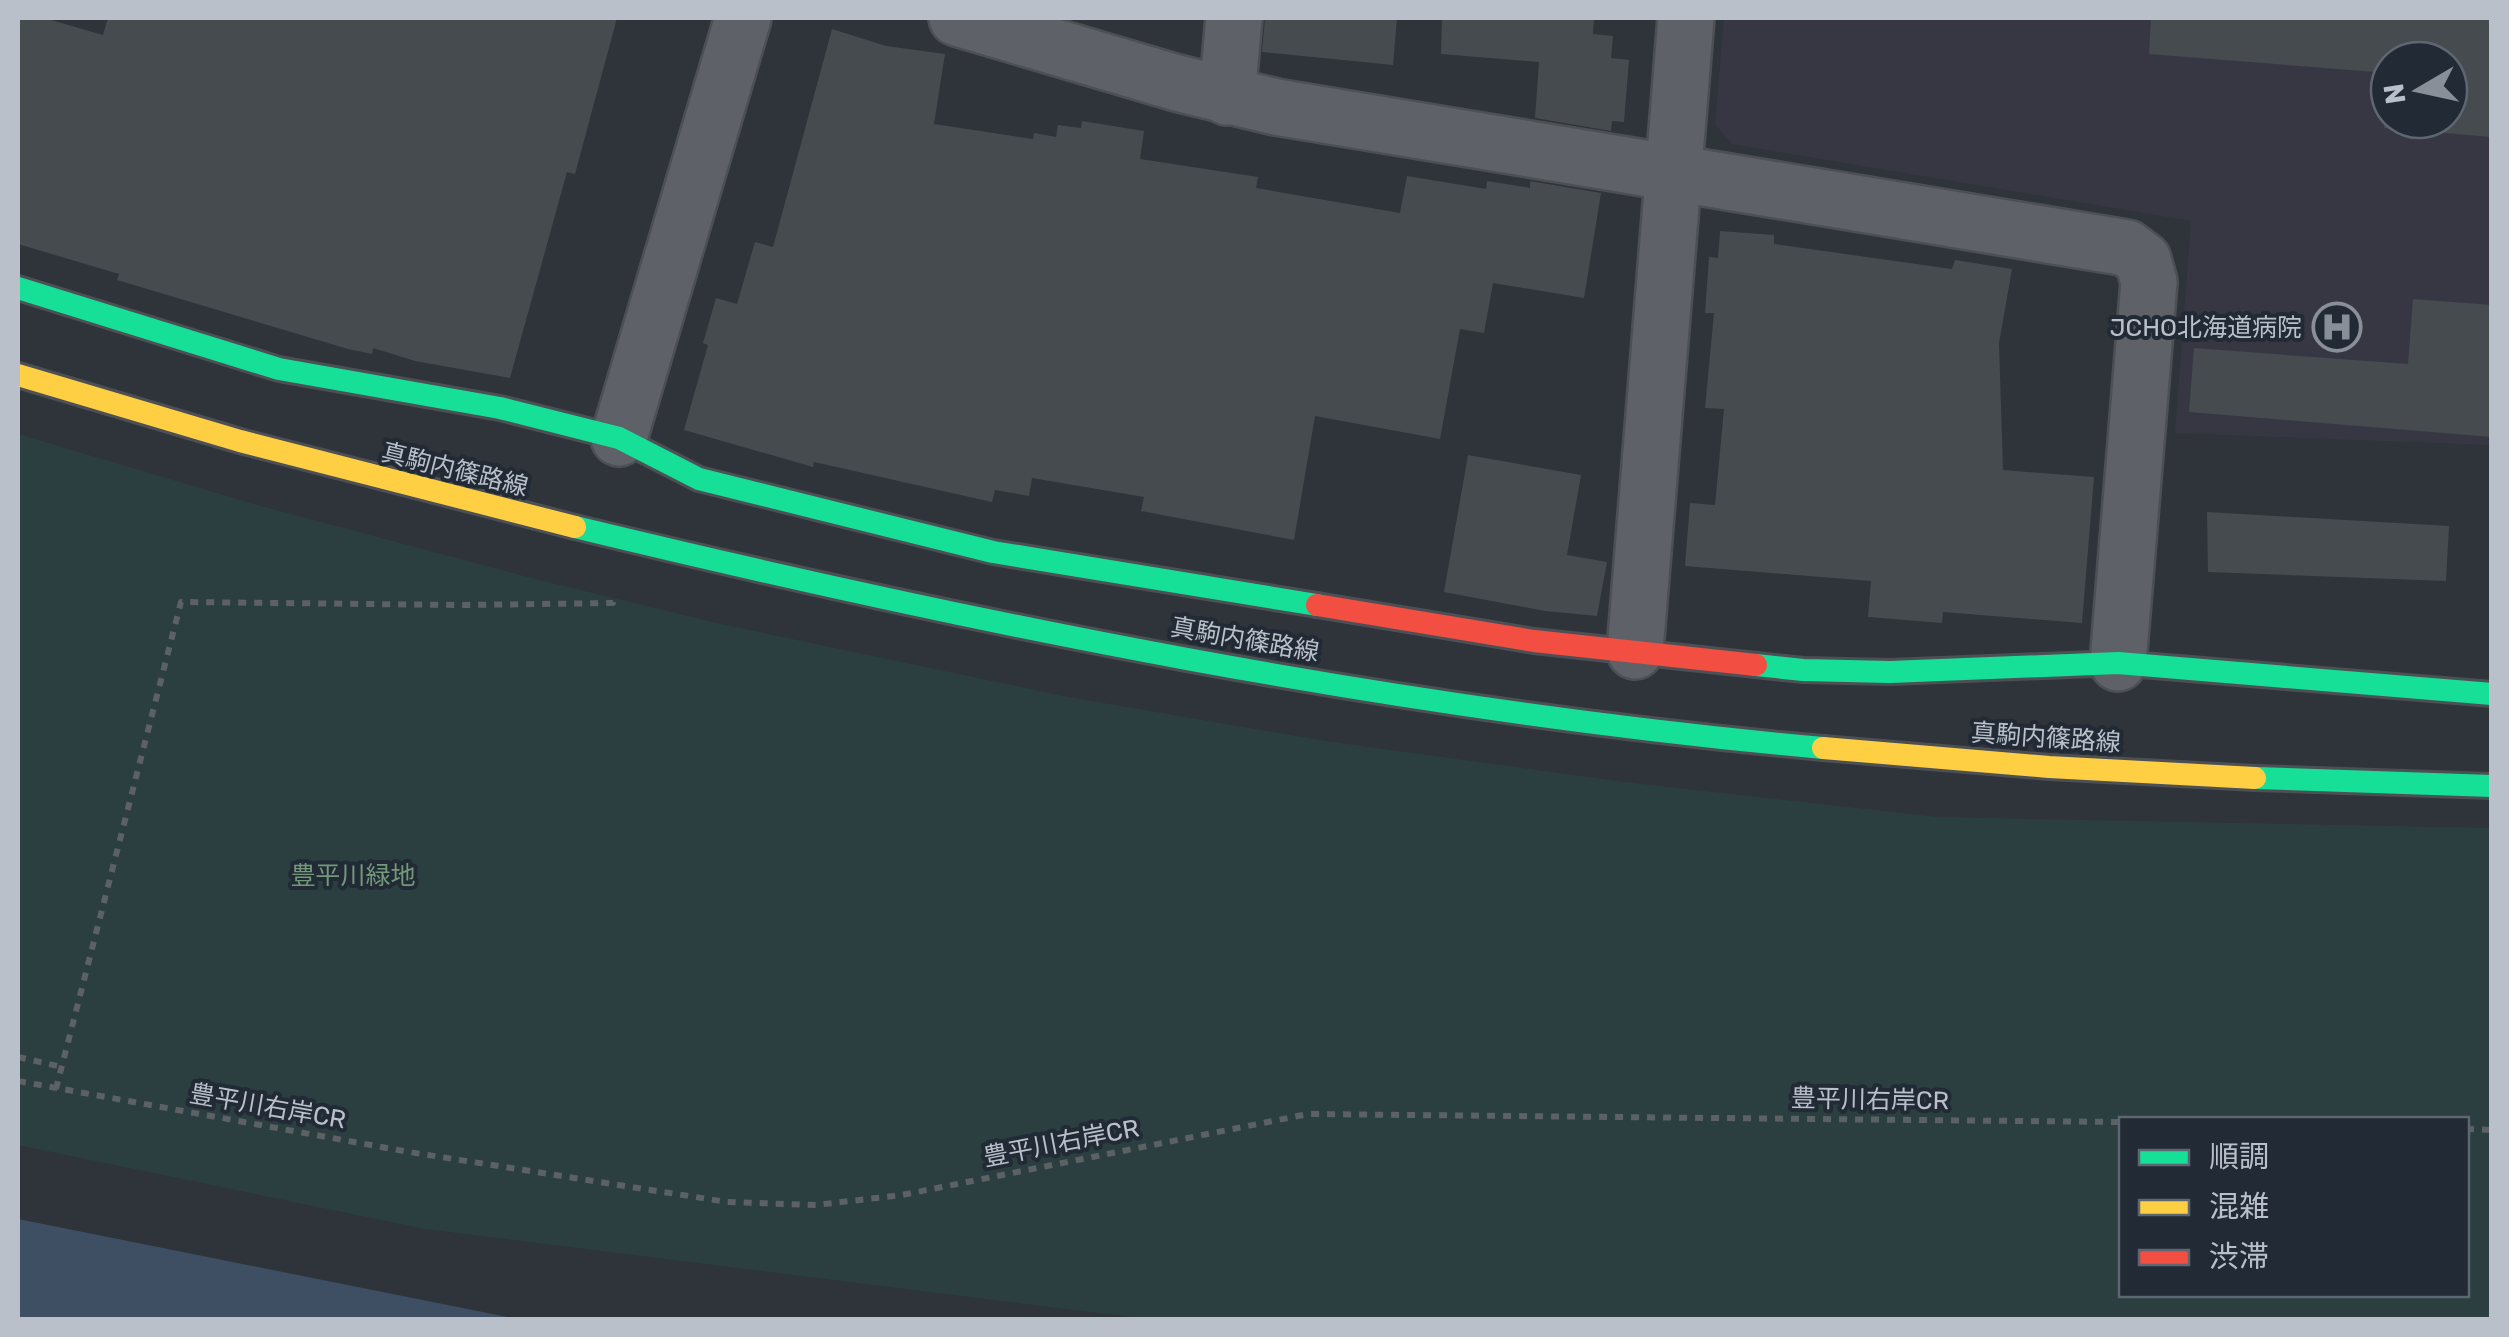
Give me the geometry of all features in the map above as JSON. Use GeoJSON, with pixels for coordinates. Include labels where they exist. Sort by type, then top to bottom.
{"type":"FeatureCollection","features":[{"type":"Feature","properties":{"kind":"street"},"geometry":{"type":"LineString","coordinates":[[619,438],[744,18]]}},
{"type":"Feature","properties":{"kind":"street"},"geometry":{"type":"LineString","coordinates":[[957,18],[1227,96],[2126,248],[2143,260],[2149,282],[2118,664]]}},
{"type":"Feature","properties":{"kind":"street"},"geometry":{"type":"LineString","coordinates":[[1227,96],[1234,18]]}},
{"type":"Feature","properties":{"kind":"street"},"geometry":{"type":"LineString","coordinates":[[1635,650],[1686,18]]}},
{"type":"Feature","properties":{"kind":"street"},"geometry":{"type":"LineString","coordinates":[[18,288],[280,370],[500,408],[619,438],[698,479],[993,552],[1534,641],[1803,670],[1890,672],[2118,664],[2492,694]]}},
{"type":"Feature","properties":{"kind":"street","name":"真駒内篠路線"},"geometry":{"type":"LineString","coordinates":[[18,374],[154,417],[415,489],[673,551],[968,617],[1240,666],[1581,719],[1966,760],[2325,781],[2492,786]]}},
{"type":"Feature","properties":{"kind":"path"},"geometry":{"type":"LineString","coordinates":[[56,1089],[181,602],[613,602],[616,587]]}},
{"type":"Feature","properties":{"kind":"path"},"geometry":{"type":"LineString","coordinates":[[18,1058],[62,1067]]}},
{"type":"Feature","properties":{"kind":"path","name":"豊平川右岸CR"},"geometry":{"type":"LineString","coordinates":[[18,1081],[409,1152],[727,1202],[801,1205],[902,1195],[1308,1114],[2119,1122]]}},
{"type":"Feature","properties":{"kind":"shaded area","name":"JCHO北海道病院"},"geometry":{"type":"Polygon","coordinates":[[[1724,18],[2491,18],[2491,445],[2175,433],[2191,221],[1732,144],[1715,124],[1724,18]]]}},
{"type":"Feature","properties":{"kind":"green space","name":"豊平川緑地"},"geometry":{"type":"Polygon","coordinates":[[[18,434],[257,505],[716,623],[1063,696],[1325,741],[1624,782],[1937,817],[2491,828],[2491,1319],[1147,1319],[425,1229],[18,1145],[18,434]]]}},
{"type":"Feature","properties":{"kind":"water"},"geometry":{"type":"Polygon","coordinates":[[[18,1219],[517,1319],[18,1319],[18,1219]]]}},
{"type":"Feature","properties":{"kind":"building"},"geometry":{"type":"Polygon","coordinates":[[[18,18],[44,18],[103,35],[108,18],[617,18],[575,174],[567,172],[510,378],[415,361],[373,348],[372,354],[348,349],[117,280],[119,274],[18,244],[18,18]]]}},
{"type":"Feature","properties":{"kind":"building"},"geometry":{"type":"Polygon","coordinates":[[[1265,18],[1397,18],[1393,65],[1262,52],[1265,18]]]}},
{"type":"Feature","properties":{"kind":"building"},"geometry":{"type":"Polygon","coordinates":[[[1442,18],[1594,18],[1593,34],[1613,36],[1611,58],[1629,60],[1624,122],[1612,121],[1611,131],[1535,118],[1539,62],[1441,54],[1442,18]]]}},
{"type":"Feature","properties":{"kind":"building"},"geometry":{"type":"Polygon","coordinates":[[[2151,18],[2492,18],[2492,137],[2469,135],[2469,40],[2369,40],[2369,71],[2149,54],[2151,18]]]}},
{"type":"Feature","properties":{"kind":"building"},"geometry":{"type":"Polygon","coordinates":[[[832,29],[886,46],[945,54],[934,124],[1033,139],[1034,133],[1056,137],[1058,125],[1081,128],[1082,121],[1144,131],[1140,159],[1258,177],[1256,188],[1400,213],[1407,176],[1486,189],[1487,181],[1530,188],[1530,181],[1601,193],[1584,298],[1493,283],[1484,333],[1460,329],[1440,439],[1315,416],[1294,540],[1141,511],[1144,497],[1032,478],[1029,496],[995,490],[992,502],[814,462],[813,467],[684,430],[708,345],[703,343],[716,298],[737,304],[755,242],[773,247],[832,29]]]}},
{"type":"Feature","properties":{"kind":"building"},"geometry":{"type":"Polygon","coordinates":[[[1720,231],[1774,235],[1774,244],[1952,269],[1955,260],[2012,269],[1999,343],[2003,470],[2094,477],[2082,623],[1943,612],[1942,623],[1868,617],[1871,581],[1685,566],[1690,503],[1715,505],[1724,409],[1705,408],[1714,313],[1705,313],[1709,257],[1718,258],[1720,231]]]}},
{"type":"Feature","properties":{"kind":"building"},"geometry":{"type":"Polygon","coordinates":[[[2413,299],[2492,305],[2492,437],[2189,412],[2194,348],[2408,364],[2413,299]]]}},
{"type":"Feature","properties":{"kind":"building"},"geometry":{"type":"Polygon","coordinates":[[[1468,455],[1581,475],[1567,555],[1607,562],[1597,616],[1545,611],[1444,592],[1468,455]]]}},
{"type":"Feature","properties":{"kind":"building"},"geometry":{"type":"Polygon","coordinates":[[[2207,512],[2449,526],[2446,581],[2208,572],[2207,512]]]}},
{"type":"Feature","properties":{"kind":"traffic: fast"},"geometry":{"type":"LineString","coordinates":[[18,288],[279,369],[500,408],[619,438],[699,479],[993,552],[1317,605]]}},
{"type":"Feature","properties":{"kind":"traffic: fast"},"geometry":{"type":"LineString","coordinates":[[575,527],[883,598],[1194,660],[1508,711],[1823,748]]}},
{"type":"Feature","properties":{"kind":"traffic: fast"},"geometry":{"type":"LineString","coordinates":[[1756,665],[1890,672],[2118,663],[2492,694]]}},
{"type":"Feature","properties":{"kind":"traffic: fast"},"geometry":{"type":"LineString","coordinates":[[2255,778],[2492,786]]}},
{"type":"Feature","properties":{"kind":"traffic: slow"},"geometry":{"type":"LineString","coordinates":[[18,375],[240,441],[575,527]]}},
{"type":"Feature","properties":{"kind":"traffic: slow"},"geometry":{"type":"LineString","coordinates":[[1823,748],[2049,767],[2255,778]]}},
{"type":"Feature","properties":{"kind":"traffic: jam"},"geometry":{"type":"LineString","coordinates":[[1317,605],[1534,641],[1756,665]]}},
{"type":"Feature","properties":{"kind":"place","name":"JCHO北海道病院"},"geometry":{"type":"Point","coordinates":[2337,327]}}]}
